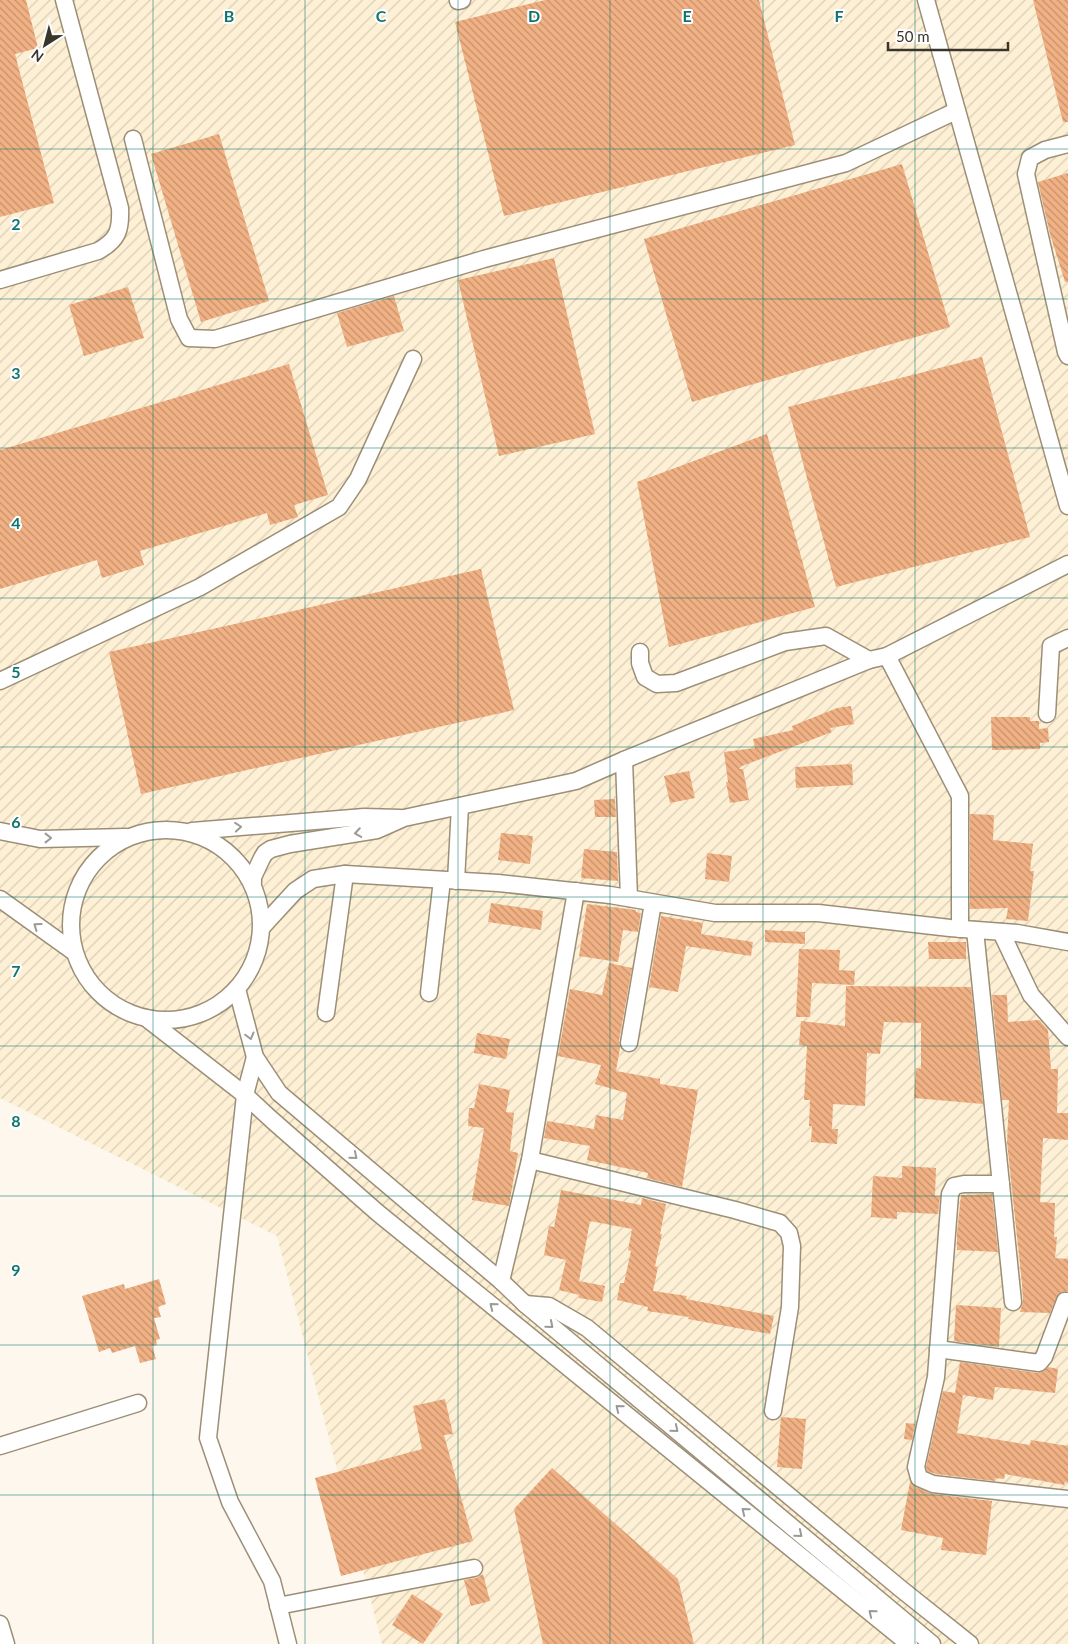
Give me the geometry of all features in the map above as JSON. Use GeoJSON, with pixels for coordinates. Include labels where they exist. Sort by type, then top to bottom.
{"type":"FeatureCollection","features":[{"type":"Feature","properties":{"kind":"street"},"geometry":{"type":"LineString","coordinates":[[0,280],[98,251],[110,245],[121,226],[120,208],[64,0]]}},
{"type":"Feature","properties":{"kind":"street"},"geometry":{"type":"LineString","coordinates":[[926,0],[1068,506]]}},
{"type":"Feature","properties":{"kind":"street"},"geometry":{"type":"LineString","coordinates":[[133,138],[179,319],[189,338],[215,339],[484,258],[846,163],[956,111]]}},
{"type":"Feature","properties":{"kind":"street"},"geometry":{"type":"LineString","coordinates":[[1068,144],[1045,150],[1030,158],[1026,174],[1068,356]]}},
{"type":"Feature","properties":{"kind":"street"},"geometry":{"type":"LineString","coordinates":[[0,681],[200,587],[338,507],[358,479],[413,359]]}},
{"type":"Feature","properties":{"kind":"street"},"geometry":{"type":"LineString","coordinates":[[126,837],[103,852],[85,872],[74,898],[71,916],[70,925],[74,952],[85,975],[101,995],[122,1010],[146,1018],[171,1020],[195,1016],[218,1005],[237,989],[251,970],[259,949],[262,927],[260,904],[252,877],[265,852],[290,844],[377,830],[404,818],[576,781],[869,660],[887,656],[1068,564]]}},
{"type":"Feature","properties":{"kind":"street"},"geometry":{"type":"LineString","coordinates":[[640,652],[640,663],[645,677],[657,684],[676,683],[785,642],[826,636],[869,660]]}},
{"type":"Feature","properties":{"kind":"street"},"geometry":{"type":"LineString","coordinates":[[1047,714],[1052,646],[1068,638]]}},
{"type":"Feature","properties":{"kind":"street"},"geometry":{"type":"LineString","coordinates":[[887,656],[960,796],[968,929],[1001,1184],[1013,1302]]}},
{"type":"Feature","properties":{"kind":"street"},"geometry":{"type":"LineString","coordinates":[[624,760],[628,898]]}},
{"type":"Feature","properties":{"kind":"street"},"geometry":{"type":"LineString","coordinates":[[429,993],[460,806]]}},
{"type":"Feature","properties":{"kind":"street"},"geometry":{"type":"LineString","coordinates":[[0,830],[40,838],[126,837],[157,829],[189,832],[364,817],[404,818]]}},
{"type":"Feature","properties":{"kind":"street"},"geometry":{"type":"LineString","coordinates":[[189,832],[215,842],[237,860],[253,883]]}},
{"type":"Feature","properties":{"kind":"street"},"geometry":{"type":"LineString","coordinates":[[326,1014],[345,874]]}},
{"type":"Feature","properties":{"kind":"street"},"geometry":{"type":"LineString","coordinates":[[262,927],[295,891],[312,879],[345,874],[498,883],[576,891],[715,913],[818,913],[1001,932],[1068,942]]}},
{"type":"Feature","properties":{"kind":"street"},"geometry":{"type":"LineString","coordinates":[[501,1281],[530,1160],[576,891]]}},
{"type":"Feature","properties":{"kind":"street"},"geometry":{"type":"LineString","coordinates":[[0,899],[74,952]]}},
{"type":"Feature","properties":{"kind":"street"},"geometry":{"type":"LineString","coordinates":[[630,1043],[652,903]]}},
{"type":"Feature","properties":{"kind":"street"},"geometry":{"type":"LineString","coordinates":[[1001,932],[1031,995],[1068,1037]]}},
{"type":"Feature","properties":{"kind":"street"},"geometry":{"type":"LineString","coordinates":[[237,989],[255,1057],[279,1093],[501,1281],[524,1304],[932,1644]]}},
{"type":"Feature","properties":{"kind":"street"},"geometry":{"type":"LineString","coordinates":[[146,1018],[245,1095],[378,1213],[909,1644]]}},
{"type":"Feature","properties":{"kind":"street"},"geometry":{"type":"LineString","coordinates":[[255,1057],[245,1095],[208,1438],[230,1502],[272,1581],[288,1644]]}},
{"type":"Feature","properties":{"kind":"street"},"geometry":{"type":"LineString","coordinates":[[530,1160],[735,1210],[780,1223],[789,1233],[792,1246],[790,1307],[774,1411]]}},
{"type":"Feature","properties":{"kind":"street"},"geometry":{"type":"LineString","coordinates":[[1001,1184],[959,1185],[954,1186],[950,1194],[936,1377],[916,1467],[919,1478],[933,1484],[1068,1499]]}},
{"type":"Feature","properties":{"kind":"street"},"geometry":{"type":"LineString","coordinates":[[938,1349],[1039,1363],[1044,1357],[1065,1301],[1068,1301]]}},
{"type":"Feature","properties":{"kind":"street"},"geometry":{"type":"LineString","coordinates":[[524,1304],[550,1306],[587,1328],[970,1644]]}},
{"type":"Feature","properties":{"kind":"street"},"geometry":{"type":"LineString","coordinates":[[0,1446],[138,1403]]}},
{"type":"Feature","properties":{"kind":"street"},"geometry":{"type":"LineString","coordinates":[[278,1606],[474,1568]]}},
{"type":"Feature","properties":{"kind":"street"},"geometry":{"type":"LineString","coordinates":[[0,1624],[6,1644]]}},
{"type":"Feature","properties":{"kind":"shaded area"},"geometry":{"type":"Polygon","coordinates":[[[0,0],[1068,0],[1068,1644],[382,1644],[277,1236],[0,1098],[0,0]]]}},
{"type":"Feature","properties":{"kind":"building"},"geometry":{"type":"Polygon","coordinates":[[[0,0],[26,0],[38,48],[15,54],[54,203],[0,217],[0,0]]]}},
{"type":"Feature","properties":{"kind":"building"},"geometry":{"type":"Polygon","coordinates":[[[545,0],[759,0],[795,145],[504,216],[455,22],[545,0]]]}},
{"type":"Feature","properties":{"kind":"building"},"geometry":{"type":"Polygon","coordinates":[[[1033,0],[1068,0],[1068,122],[1063,122],[1033,0]]]}},
{"type":"Feature","properties":{"kind":"building"},"geometry":{"type":"Polygon","coordinates":[[[219,134],[269,301],[201,322],[151,154],[219,134]]]}},
{"type":"Feature","properties":{"kind":"building"},"geometry":{"type":"Polygon","coordinates":[[[902,164],[950,327],[692,402],[644,239],[902,164]]]}},
{"type":"Feature","properties":{"kind":"building"},"geometry":{"type":"Polygon","coordinates":[[[1068,173],[1068,282],[1065,282],[1050,234],[1038,182],[1068,173]]]}},
{"type":"Feature","properties":{"kind":"building"},"geometry":{"type":"Polygon","coordinates":[[[554,258],[595,434],[499,456],[458,280],[554,258]]]}},
{"type":"Feature","properties":{"kind":"building"},"geometry":{"type":"Polygon","coordinates":[[[128,287],[144,338],[84,356],[69,305],[128,287]]]}},
{"type":"Feature","properties":{"kind":"building"},"geometry":{"type":"Polygon","coordinates":[[[394,296],[404,331],[347,347],[337,313],[394,296]]]}},
{"type":"Feature","properties":{"kind":"building"},"geometry":{"type":"Polygon","coordinates":[[[982,357],[1030,537],[836,587],[788,407],[982,357]]]}},
{"type":"Feature","properties":{"kind":"building"},"geometry":{"type":"Polygon","coordinates":[[[289,364],[328,495],[294,505],[298,517],[270,525],[267,513],[140,551],[144,565],[102,578],[97,560],[0,589],[0,450],[289,364]]]}},
{"type":"Feature","properties":{"kind":"building"},"geometry":{"type":"Polygon","coordinates":[[[767,434],[815,607],[669,647],[637,482],[767,434]]]}},
{"type":"Feature","properties":{"kind":"building"},"geometry":{"type":"Polygon","coordinates":[[[481,569],[514,710],[141,794],[109,652],[481,569]]]}},
{"type":"Feature","properties":{"kind":"building"},"geometry":{"type":"Polygon","coordinates":[[[851,706],[854,724],[830,728],[832,732],[742,766],[739,769],[743,769],[749,800],[730,803],[726,782],[728,782],[724,752],[755,748],[753,739],[793,730],[792,726],[837,708],[851,706]]]}},
{"type":"Feature","properties":{"kind":"building"},"geometry":{"type":"Polygon","coordinates":[[[991,717],[1030,717],[1030,721],[1039,721],[1039,729],[1048,728],[1049,742],[1040,743],[1040,749],[992,750],[991,717]]]}},
{"type":"Feature","properties":{"kind":"building"},"geometry":{"type":"Polygon","coordinates":[[[852,764],[853,785],[796,788],[795,767],[852,764]]]}},
{"type":"Feature","properties":{"kind":"building"},"geometry":{"type":"Polygon","coordinates":[[[689,771],[695,798],[670,803],[664,776],[689,771]]]}},
{"type":"Feature","properties":{"kind":"building"},"geometry":{"type":"Polygon","coordinates":[[[615,799],[616,817],[595,817],[594,800],[615,799]]]}},
{"type":"Feature","properties":{"kind":"building"},"geometry":{"type":"Polygon","coordinates":[[[970,814],[994,815],[993,840],[1033,844],[1030,871],[1034,871],[1028,921],[1006,919],[1008,908],[970,909],[970,814]]]}},
{"type":"Feature","properties":{"kind":"building"},"geometry":{"type":"Polygon","coordinates":[[[501,833],[533,836],[530,864],[498,860],[501,833]]]}},
{"type":"Feature","properties":{"kind":"building"},"geometry":{"type":"Polygon","coordinates":[[[584,849],[617,852],[618,881],[581,878],[584,849]]]}},
{"type":"Feature","properties":{"kind":"building"},"geometry":{"type":"Polygon","coordinates":[[[707,853],[732,856],[729,882],[705,879],[707,853]]]}},
{"type":"Feature","properties":{"kind":"building"},"geometry":{"type":"Polygon","coordinates":[[[491,903],[543,911],[541,930],[488,922],[491,903]]]}},
{"type":"Feature","properties":{"kind":"building"},"geometry":{"type":"Polygon","coordinates":[[[587,904],[636,910],[636,912],[641,913],[638,932],[623,930],[618,962],[579,956],[587,904]]]}},
{"type":"Feature","properties":{"kind":"building"},"geometry":{"type":"Polygon","coordinates":[[[661,916],[703,923],[701,934],[753,942],[751,956],[686,946],[678,992],[649,987],[661,916]]]}},
{"type":"Feature","properties":{"kind":"building"},"geometry":{"type":"Polygon","coordinates":[[[765,930],[805,932],[805,944],[765,942],[765,930]]]}},
{"type":"Feature","properties":{"kind":"building"},"geometry":{"type":"Polygon","coordinates":[[[928,942],[966,942],[966,959],[929,959],[928,942]]]}},
{"type":"Feature","properties":{"kind":"building"},"geometry":{"type":"Polygon","coordinates":[[[799,949],[840,950],[839,970],[855,971],[854,985],[812,983],[810,1017],[796,1017],[799,949]]]}},
{"type":"Feature","properties":{"kind":"building"},"geometry":{"type":"Polygon","coordinates":[[[609,963],[632,968],[619,1041],[620,1048],[616,1071],[660,1079],[660,1084],[698,1090],[682,1187],[647,1178],[648,1173],[587,1160],[590,1146],[544,1138],[547,1121],[594,1129],[596,1115],[623,1120],[627,1093],[595,1084],[601,1065],[558,1056],[570,989],[602,995],[609,963]]]}},
{"type":"Feature","properties":{"kind":"building"},"geometry":{"type":"Polygon","coordinates":[[[846,986],[971,987],[983,1104],[914,1098],[916,1068],[921,1069],[921,1023],[884,1022],[880,1054],[867,1053],[865,1106],[833,1104],[832,1129],[838,1129],[837,1144],[811,1142],[812,1126],[809,1126],[810,1100],[804,1100],[807,1046],[799,1045],[801,1021],[845,1026],[846,986]]]}},
{"type":"Feature","properties":{"kind":"building"},"geometry":{"type":"Polygon","coordinates":[[[992,995],[1007,995],[1008,1022],[1039,1020],[1048,1030],[1051,1069],[1058,1069],[1057,1113],[1068,1113],[1068,1140],[1043,1138],[1040,1202],[1055,1203],[1054,1237],[1057,1237],[1055,1258],[1068,1259],[1068,1291],[1059,1293],[1050,1313],[1020,1312],[1023,1301],[1022,1284],[1007,1142],[1009,1100],[1002,1100],[992,995]]]}},
{"type":"Feature","properties":{"kind":"building"},"geometry":{"type":"Polygon","coordinates":[[[477,1033],[510,1039],[506,1059],[474,1053],[477,1033]]]}},
{"type":"Feature","properties":{"kind":"building"},"geometry":{"type":"Polygon","coordinates":[[[479,1084],[510,1090],[506,1112],[514,1113],[510,1151],[518,1153],[509,1206],[472,1200],[484,1128],[468,1126],[469,1108],[474,1108],[479,1084]]]}},
{"type":"Feature","properties":{"kind":"building"},"geometry":{"type":"Polygon","coordinates":[[[902,1166],[936,1168],[935,1196],[940,1196],[938,1214],[897,1212],[897,1219],[871,1217],[873,1176],[902,1178],[902,1166]]]}},
{"type":"Feature","properties":{"kind":"building"},"geometry":{"type":"Polygon","coordinates":[[[561,1190],[641,1205],[642,1198],[666,1204],[655,1266],[658,1267],[653,1291],[687,1296],[686,1299],[774,1316],[770,1334],[688,1319],[689,1317],[647,1311],[648,1307],[617,1300],[620,1283],[624,1283],[631,1251],[628,1250],[632,1229],[590,1221],[579,1281],[605,1286],[602,1302],[579,1298],[579,1295],[559,1290],[566,1260],[544,1255],[549,1226],[554,1227],[561,1190]]]}},
{"type":"Feature","properties":{"kind":"building"},"geometry":{"type":"Polygon","coordinates":[[[992,1194],[998,1252],[957,1250],[961,1195],[992,1194]]]}},
{"type":"Feature","properties":{"kind":"building"},"geometry":{"type":"Polygon","coordinates":[[[159,1279],[166,1304],[158,1307],[161,1317],[154,1318],[160,1339],[156,1340],[157,1345],[152,1346],[156,1359],[140,1363],[135,1346],[112,1353],[110,1348],[99,1352],[82,1296],[124,1284],[125,1289],[159,1279]]]}},
{"type":"Feature","properties":{"kind":"building"},"geometry":{"type":"Polygon","coordinates":[[[956,1305],[1001,1308],[999,1347],[954,1341],[956,1305]]]}},
{"type":"Feature","properties":{"kind":"building"},"geometry":{"type":"Polygon","coordinates":[[[960,1362],[1038,1373],[1043,1372],[1048,1367],[1058,1369],[1055,1393],[995,1387],[993,1400],[963,1395],[957,1433],[1030,1445],[1031,1440],[1068,1446],[1068,1483],[1065,1482],[1064,1485],[1005,1474],[1004,1479],[995,1478],[995,1481],[936,1474],[927,1471],[926,1467],[943,1391],[955,1393],[960,1362]]]}},
{"type":"Feature","properties":{"kind":"building"},"geometry":{"type":"Polygon","coordinates":[[[445,1399],[453,1434],[444,1435],[473,1541],[341,1576],[315,1478],[422,1449],[413,1406],[445,1399]]]}},
{"type":"Feature","properties":{"kind":"building"},"geometry":{"type":"Polygon","coordinates":[[[781,1417],[806,1419],[802,1469],[777,1467],[781,1417]]]}},
{"type":"Feature","properties":{"kind":"building"},"geometry":{"type":"Polygon","coordinates":[[[906,1423],[915,1424],[912,1440],[904,1439],[906,1423]]]}},
{"type":"Feature","properties":{"kind":"building"},"geometry":{"type":"Polygon","coordinates":[[[552,1468],[678,1579],[694,1644],[543,1644],[514,1509],[552,1468]]]}},
{"type":"Feature","properties":{"kind":"building"},"geometry":{"type":"Polygon","coordinates":[[[910,1482],[915,1487],[932,1494],[992,1501],[986,1555],[941,1550],[943,1538],[901,1530],[910,1482]]]}},
{"type":"Feature","properties":{"kind":"building"},"geometry":{"type":"Polygon","coordinates":[[[483,1574],[490,1601],[471,1606],[464,1580],[476,1578],[483,1574]]]}},
{"type":"Feature","properties":{"kind":"building"},"geometry":{"type":"Polygon","coordinates":[[[412,1594],[443,1614],[423,1644],[392,1625],[412,1594]]]}}]}
